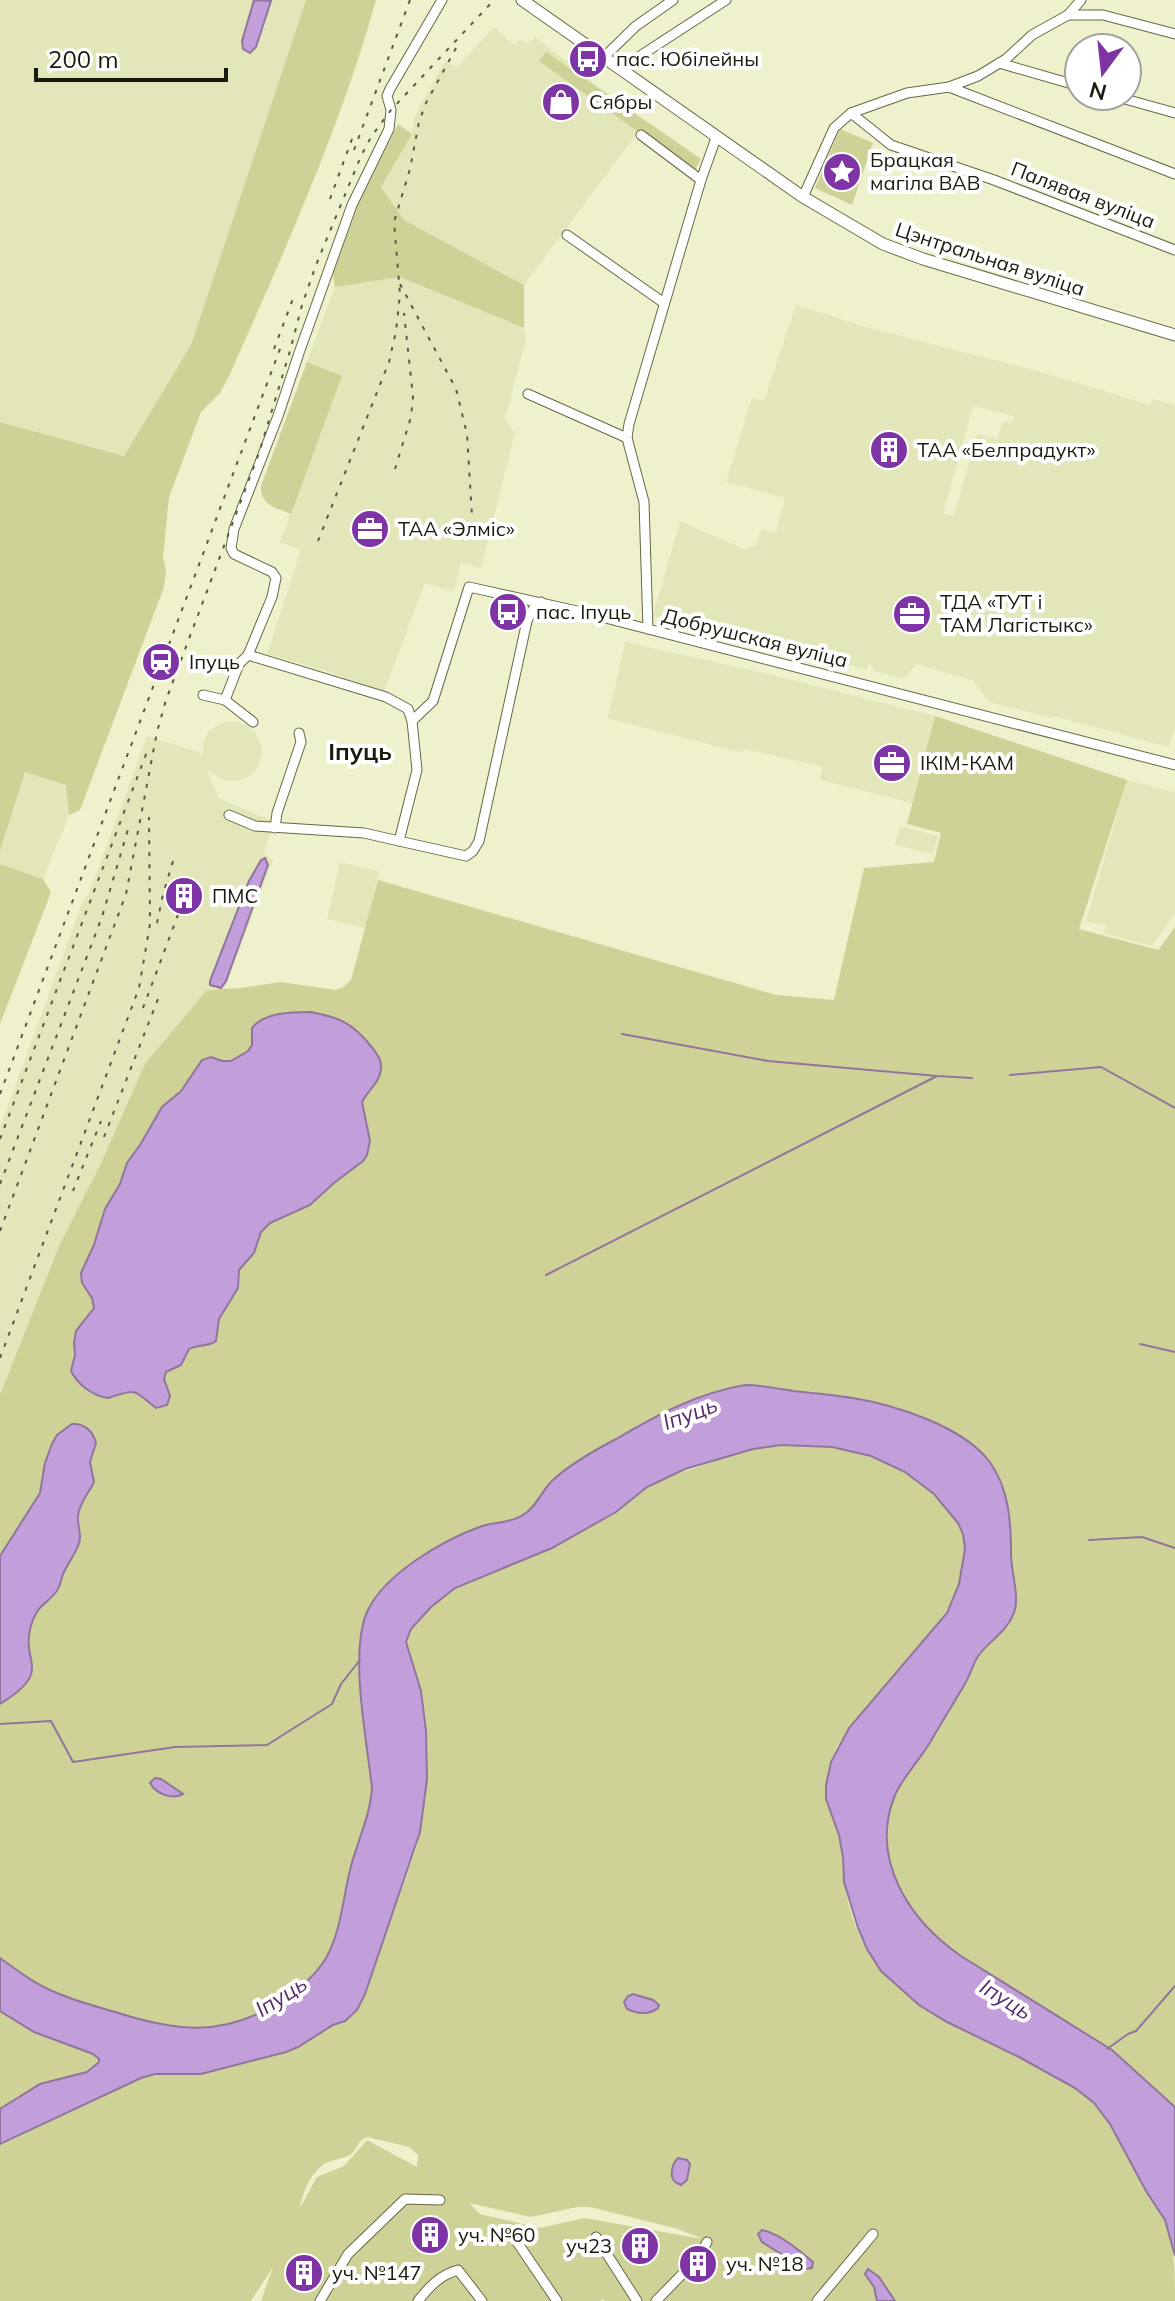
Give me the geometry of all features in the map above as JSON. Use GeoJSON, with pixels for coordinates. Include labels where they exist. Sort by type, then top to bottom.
{"type":"FeatureCollection","features":[{"type":"Feature","properties":{"kind":"main road","name":"Цэнтральная вуліца"},"geometry":{"type":"LineString","coordinates":[[522,0],[803,197],[883,244],[923,259],[1175,335]]}},
{"type":"Feature","properties":{"kind":"street"},"geometry":{"type":"LineString","coordinates":[[225,700],[239,664],[248,655],[272,597],[276,578],[272,572],[234,554],[231,548],[234,529],[278,416],[352,205],[389,129],[391,110],[387,96],[442,0]]}},
{"type":"Feature","properties":{"kind":"street"},"geometry":{"type":"LineString","coordinates":[[603,58],[636,26],[673,0]]}},
{"type":"Feature","properties":{"kind":"street"},"geometry":{"type":"LineString","coordinates":[[620,69],[726,0]]}},
{"type":"Feature","properties":{"kind":"street"},"geometry":{"type":"LineString","coordinates":[[803,197],[834,128],[851,113],[907,93],[949,87],[978,76],[1032,35],[1068,15],[1081,0]]}},
{"type":"Feature","properties":{"kind":"street"},"geometry":{"type":"LineString","coordinates":[[1068,15],[1103,15],[1175,34]]}},
{"type":"Feature","properties":{"kind":"street"},"geometry":{"type":"LineString","coordinates":[[999,63],[1063,81]]}},
{"type":"Feature","properties":{"kind":"street"},"geometry":{"type":"LineString","coordinates":[[949,87],[1175,174]]}},
{"type":"Feature","properties":{"kind":"street"},"geometry":{"type":"LineString","coordinates":[[1143,104],[1175,113]]}},
{"type":"Feature","properties":{"kind":"street","name":"Палявая вуліца"},"geometry":{"type":"LineString","coordinates":[[851,113],[891,145],[994,180],[1175,250]]}},
{"type":"Feature","properties":{"kind":"street"},"geometry":{"type":"LineString","coordinates":[[641,135],[701,180]]}},
{"type":"Feature","properties":{"kind":"street"},"geometry":{"type":"LineString","coordinates":[[648,629],[644,502],[627,438],[664,303],[716,138]]}},
{"type":"Feature","properties":{"kind":"street"},"geometry":{"type":"LineString","coordinates":[[567,235],[664,303]]}},
{"type":"Feature","properties":{"kind":"street"},"geometry":{"type":"LineString","coordinates":[[528,394],[627,438]]}},
{"type":"Feature","properties":{"kind":"street","name":"Добрушская вуліца"},"geometry":{"type":"LineString","coordinates":[[412,721],[433,701],[469,587],[541,602],[1175,765]]}},
{"type":"Feature","properties":{"kind":"street"},"geometry":{"type":"LineString","coordinates":[[229,815],[255,826],[364,833],[466,856],[479,841],[527,621],[541,602]]}},
{"type":"Feature","properties":{"kind":"street"},"geometry":{"type":"LineString","coordinates":[[248,655],[394,700],[408,709],[417,770],[399,841]]}},
{"type":"Feature","properties":{"kind":"street"},"geometry":{"type":"LineString","coordinates":[[203,695],[225,700],[253,722]]}},
{"type":"Feature","properties":{"kind":"street"},"geometry":{"type":"LineString","coordinates":[[275,828],[277,813],[301,742],[299,733]]}},
{"type":"Feature","properties":{"kind":"street"},"geometry":{"type":"LineString","coordinates":[[320,2301],[348,2254],[405,2199],[440,2200]]}},
{"type":"Feature","properties":{"kind":"street"},"geometry":{"type":"LineString","coordinates":[[817,2301],[873,2234]]}},
{"type":"Feature","properties":{"kind":"street"},"geometry":{"type":"LineString","coordinates":[[596,2237],[637,2301]]}},
{"type":"Feature","properties":{"kind":"street"},"geometry":{"type":"LineString","coordinates":[[517,2242],[557,2301]]}},
{"type":"Feature","properties":{"kind":"street"},"geometry":{"type":"LineString","coordinates":[[656,2301],[699,2257],[707,2242]]}},
{"type":"Feature","properties":{"kind":"street"},"geometry":{"type":"LineString","coordinates":[[418,2301],[430,2286],[453,2271],[461,2272],[482,2301]]}},
{"type":"Feature","properties":{"kind":"shaded area"},"geometry":{"type":"Polygon","coordinates":[[[0,0],[306,0],[191,345],[124,456],[0,422],[0,0]]]}},
{"type":"Feature","properties":{"kind":"shaded area"},"geometry":{"type":"Polygon","coordinates":[[[306,0],[376,0],[346,96],[230,374],[220,393],[201,412],[169,497],[163,557],[166,572],[164,587],[80,810],[69,815],[66,785],[25,772],[0,851],[0,422],[124,456],[191,345],[306,0]]]}},
{"type":"Feature","properties":{"kind":"shaded area"},"geometry":{"type":"Polygon","coordinates":[[[494,27],[514,45],[521,39],[527,44],[535,37],[645,123],[524,285],[404,220],[381,187],[412,134],[414,117],[445,61],[457,67],[494,27]]]}},
{"type":"Feature","properties":{"kind":"shaded area"},"geometry":{"type":"Polygon","coordinates":[[[546,52],[701,159],[694,172],[539,61],[546,52]]]}},
{"type":"Feature","properties":{"kind":"shaded area"},"geometry":{"type":"Polygon","coordinates":[[[398,124],[412,134],[381,187],[404,220],[524,285],[524,328],[400,277],[335,287],[333,274],[358,205],[398,124]]]}},
{"type":"Feature","properties":{"kind":"shaded area"},"geometry":{"type":"Polygon","coordinates":[[[840,129],[873,143],[852,205],[815,188],[840,129]]]}},
{"type":"Feature","properties":{"kind":"shaded area"},"geometry":{"type":"Polygon","coordinates":[[[399,277],[524,328],[526,338],[505,419],[515,433],[481,568],[461,563],[454,592],[425,583],[384,692],[267,654],[301,550],[280,542],[342,376],[307,362],[335,287],[399,277]]]}},
{"type":"Feature","properties":{"kind":"shaded area"},"geometry":{"type":"Polygon","coordinates":[[[796,305],[1150,405],[1153,399],[1175,405],[1175,726],[1169,747],[988,702],[974,681],[916,664],[905,679],[875,671],[869,663],[867,670],[689,624],[685,615],[666,609],[660,618],[653,616],[680,521],[746,550],[748,546],[756,547],[761,529],[776,532],[785,498],[726,482],[752,398],[764,401],[796,305]],[[973,406],[943,514],[954,516],[977,434],[997,439],[1003,421],[1012,423],[1014,416],[973,406]]]}},
{"type":"Feature","properties":{"kind":"shaded area"},"geometry":{"type":"Polygon","coordinates":[[[307,362],[342,376],[291,514],[266,502],[261,486],[307,362]]]}},
{"type":"Feature","properties":{"kind":"shaded area"},"geometry":{"type":"Polygon","coordinates":[[[625,642],[935,716],[912,803],[820,780],[822,767],[746,749],[738,752],[608,718],[625,642]]]}},
{"type":"Feature","properties":{"kind":"shaded area"},"geometry":{"type":"Polygon","coordinates":[[[935,716],[1127,780],[1079,929],[1158,950],[1175,927],[1175,2107],[1112,2050],[942,1941],[910,1906],[898,1885],[891,1863],[887,1841],[896,1794],[968,1679],[977,1659],[1008,1625],[1014,1611],[1016,1597],[1009,1514],[1002,1490],[988,1463],[960,1436],[925,1419],[867,1401],[766,1386],[744,1385],[722,1389],[652,1417],[554,1479],[522,1516],[480,1527],[452,1540],[406,1567],[382,1589],[365,1620],[359,1667],[372,1788],[369,1809],[331,1948],[316,1971],[292,1994],[257,2015],[236,2022],[217,2027],[178,2027],[137,2019],[64,1996],[34,1982],[0,1958],[0,1395],[59,1246],[102,1161],[145,1064],[207,990],[280,982],[335,990],[342,988],[351,980],[378,880],[776,995],[834,1000],[864,868],[934,862],[941,833],[907,824],[935,716]]]}},
{"type":"Feature","properties":{"kind":"shaded area"},"geometry":{"type":"Polygon","coordinates":[[[227,722],[247,725],[255,732],[262,751],[260,761],[256,770],[239,781],[223,780],[207,771],[219,798],[274,822],[264,854],[273,860],[225,988],[207,990],[102,1161],[59,1246],[0,1395],[0,1127],[147,736],[199,752],[202,757],[204,740],[209,731],[227,722]]]}},
{"type":"Feature","properties":{"kind":"shaded area"},"geometry":{"type":"Polygon","coordinates":[[[25,771],[66,785],[69,815],[43,879],[0,864],[0,851],[25,771]]]}},
{"type":"Feature","properties":{"kind":"shaded area"},"geometry":{"type":"Polygon","coordinates":[[[1127,780],[1175,792],[1175,913],[1152,946],[1103,933],[1107,925],[1086,921],[1127,780]]]}},
{"type":"Feature","properties":{"kind":"shaded area"},"geometry":{"type":"Polygon","coordinates":[[[900,826],[938,836],[933,854],[895,845],[900,826]]]}},
{"type":"Feature","properties":{"kind":"shaded area"},"geometry":{"type":"Polygon","coordinates":[[[340,862],[379,871],[366,928],[327,919],[340,862]]]}},
{"type":"Feature","properties":{"kind":"shaded area"},"geometry":{"type":"Polygon","coordinates":[[[0,864],[43,879],[51,892],[0,1024],[0,864]]]}},
{"type":"Feature","properties":{"kind":"shaded area"},"geometry":{"type":"Polygon","coordinates":[[[792,1444],[833,1448],[891,1465],[925,1486],[962,1530],[964,1561],[948,1609],[923,1644],[850,1727],[830,1764],[827,1799],[840,1840],[844,1882],[854,1923],[871,1955],[892,1982],[918,2003],[946,2021],[1068,2084],[1099,2108],[1166,2224],[1173,2252],[1175,2301],[261,2301],[273,2267],[251,2301],[0,2301],[0,2144],[141,2078],[155,2074],[202,2074],[286,2052],[345,2021],[357,2010],[416,1849],[421,1825],[427,1779],[427,1748],[421,1691],[407,1638],[426,1612],[450,1591],[552,1548],[667,1477],[753,1449],[792,1444]],[[367,2137],[350,2155],[319,2168],[306,2187],[300,2208],[317,2177],[344,2166],[367,2140],[417,2167],[418,2155],[409,2147],[367,2137]],[[469,2203],[480,2214],[540,2228],[584,2218],[703,2239],[678,2229],[590,2207],[531,2217],[469,2203]]]}},
{"type":"Feature","properties":{"kind":"shaded area"},"geometry":{"type":"Polygon","coordinates":[[[0,2011],[28,2029],[93,2054],[99,2062],[87,2072],[40,2084],[0,2109],[0,2011]]]}},
{"type":"Feature","properties":{"kind":"water"},"geometry":{"type":"Polygon","coordinates":[[[254,0],[271,1],[256,47],[250,53],[243,49],[242,41],[254,0]]]}},
{"type":"Feature","properties":{"kind":"water"},"geometry":{"type":"Polygon","coordinates":[[[265,858],[268,865],[226,981],[221,988],[210,985],[249,881],[265,858]]]}},
{"type":"Feature","properties":{"kind":"water"},"geometry":{"type":"Polygon","coordinates":[[[311,1012],[338,1019],[352,1027],[380,1059],[378,1078],[362,1102],[370,1141],[367,1155],[310,1205],[270,1223],[261,1232],[254,1253],[239,1270],[238,1288],[219,1319],[216,1341],[189,1349],[181,1365],[166,1372],[164,1379],[170,1396],[167,1405],[156,1408],[135,1392],[108,1398],[92,1392],[71,1371],[76,1331],[94,1308],[92,1298],[82,1283],[81,1273],[105,1209],[120,1184],[127,1163],[162,1107],[181,1091],[202,1060],[211,1057],[231,1061],[248,1051],[252,1045],[252,1028],[257,1023],[279,1014],[311,1012]]]}},
{"type":"Feature","properties":{"kind":"water"},"geometry":{"type":"Polygon","coordinates":[[[745,1385],[853,1398],[907,1412],[962,1437],[996,1471],[1005,1494],[1009,1517],[1016,1599],[1014,1613],[1007,1626],[977,1658],[958,1696],[895,1795],[888,1819],[887,1842],[891,1865],[910,1906],[942,1941],[1112,2050],[1175,2107],[1175,2256],[1165,2220],[1110,2124],[1094,2103],[1075,2088],[919,2005],[881,1971],[858,1928],[844,1882],[839,1835],[826,1799],[831,1762],[849,1728],[947,1613],[959,1584],[965,1549],[958,1523],[934,1494],[905,1472],[871,1456],[832,1447],[781,1445],[753,1449],[685,1469],[647,1487],[616,1512],[552,1548],[455,1588],[431,1607],[411,1629],[406,1642],[421,1691],[426,1731],[427,1779],[420,1832],[357,2010],[345,2021],[286,2052],[201,2074],[155,2074],[141,2078],[0,2144],[0,2109],[40,2084],[87,2072],[99,2059],[34,2032],[0,2011],[0,1958],[34,1982],[64,1996],[137,2019],[178,2027],[198,2028],[237,2022],[292,1994],[316,1971],[331,1948],[369,1809],[372,1788],[361,1698],[359,1651],[367,1612],[375,1598],[401,1572],[433,1549],[482,1526],[523,1515],[554,1479],[592,1452],[678,1406],[710,1393],[745,1385]]]}},
{"type":"Feature","properties":{"kind":"water"},"geometry":{"type":"Polygon","coordinates":[[[72,1424],[87,1429],[96,1443],[90,1462],[94,1482],[79,1511],[79,1542],[57,1590],[33,1620],[29,1634],[32,1665],[27,1682],[0,1704],[0,1556],[40,1493],[52,1444],[57,1435],[72,1424]]]}},
{"type":"Feature","properties":{"kind":"water"},"geometry":{"type":"Polygon","coordinates":[[[155,1778],[183,1794],[169,1796],[160,1793],[150,1783],[155,1778]]]}},
{"type":"Feature","properties":{"kind":"water"},"geometry":{"type":"Polygon","coordinates":[[[633,1994],[653,2000],[659,2005],[658,2008],[643,2013],[627,2009],[624,2002],[633,1994]]]}},
{"type":"Feature","properties":{"kind":"water"},"geometry":{"type":"Polygon","coordinates":[[[678,2158],[690,2164],[687,2180],[681,2185],[675,2182],[672,2173],[678,2158]]]}},
{"type":"Feature","properties":{"kind":"water"},"geometry":{"type":"Polygon","coordinates":[[[762,2230],[795,2248],[813,2262],[812,2268],[805,2269],[762,2242],[758,2234],[762,2230]]]}},
{"type":"Feature","properties":{"kind":"water"},"geometry":{"type":"Polygon","coordinates":[[[868,2269],[879,2277],[895,2301],[877,2301],[874,2287],[865,2274],[868,2269]]]}},
{"type":"Feature","properties":{"kind":"waterway"},"geometry":{"type":"LineString","coordinates":[[622,1034],[768,1061],[972,1078]]}},
{"type":"Feature","properties":{"kind":"waterway"},"geometry":{"type":"LineString","coordinates":[[1010,1075],[1101,1067],[1175,1108]]}},
{"type":"Feature","properties":{"kind":"waterway"},"geometry":{"type":"LineString","coordinates":[[546,1275],[937,1076]]}},
{"type":"Feature","properties":{"kind":"waterway"},"geometry":{"type":"LineString","coordinates":[[1140,1344],[1175,1352]]}},
{"type":"Feature","properties":{"kind":"waterway"},"geometry":{"type":"LineString","coordinates":[[1089,1540],[1142,1537],[1175,1548]]}},
{"type":"Feature","properties":{"kind":"waterway"},"geometry":{"type":"LineString","coordinates":[[0,1724],[51,1721],[73,1762],[175,1747],[267,1745],[332,1704],[341,1684],[360,1660]]}},
{"type":"Feature","properties":{"kind":"waterway"},"geometry":{"type":"LineString","coordinates":[[1107,2049],[1136,2031],[1175,1986]]}},
{"type":"Feature","properties":{"kind":"railway"},"geometry":{"type":"LineString","coordinates":[[354,150],[410,0]]}},
{"type":"Feature","properties":{"kind":"railway"},"geometry":{"type":"LineString","coordinates":[[0,1231],[126,894],[166,700],[259,453],[316,265],[371,137],[391,110],[494,0]]}},
{"type":"Feature","properties":{"kind":"railway"},"geometry":{"type":"LineString","coordinates":[[318,541],[389,362],[400,294],[394,222],[410,169],[419,122],[456,48]]}},
{"type":"Feature","properties":{"kind":"railway"},"geometry":{"type":"LineString","coordinates":[[330,199],[352,139]]}},
{"type":"Feature","properties":{"kind":"railway"},"geometry":{"type":"LineString","coordinates":[[400,284],[456,389],[467,434],[472,516]]}},
{"type":"Feature","properties":{"kind":"railway"},"geometry":{"type":"LineString","coordinates":[[274,349],[294,296]]}},
{"type":"Feature","properties":{"kind":"railway"},"geometry":{"type":"LineString","coordinates":[[395,469],[411,417],[413,397],[404,313]]}},
{"type":"Feature","properties":{"kind":"railway"},"geometry":{"type":"LineString","coordinates":[[0,1094],[283,341]]}},
{"type":"Feature","properties":{"kind":"railway"},"geometry":{"type":"LineString","coordinates":[[0,1139],[148,749]]}},
{"type":"Feature","properties":{"kind":"railway"},"geometry":{"type":"LineString","coordinates":[[0,1358],[139,988],[150,924],[149,817]]}},
{"type":"Feature","properties":{"kind":"railway"},"geometry":{"type":"LineString","coordinates":[[0,1184],[102,917],[129,826]]}},
{"type":"Feature","properties":{"kind":"railway"},"geometry":{"type":"LineString","coordinates":[[157,923],[174,858]]}},
{"type":"Feature","properties":{"kind":"railway"},"geometry":{"type":"LineString","coordinates":[[143,1008],[179,912]]}},
{"type":"Feature","properties":{"kind":"railway"},"geometry":{"type":"LineString","coordinates":[[104,1137],[158,999]]}},
{"type":"Feature","properties":{"kind":"railway"},"geometry":{"type":"LineString","coordinates":[[73,1191],[101,1121]]}},
{"type":"Feature","properties":{"kind":"place","name":"пас. Юбілейны"},"geometry":{"type":"Point","coordinates":[588,59]}},
{"type":"Feature","properties":{"kind":"place","name":"Сябры"},"geometry":{"type":"Point","coordinates":[561,102]}},
{"type":"Feature","properties":{"kind":"place","name":"Брацкая магіла ВАВ"},"geometry":{"type":"Point","coordinates":[842,172]}},
{"type":"Feature","properties":{"kind":"place","name":"ТАА «Белпрадукт»"},"geometry":{"type":"Point","coordinates":[889,450]}},
{"type":"Feature","properties":{"kind":"place","name":"ТАА «Элміс»"},"geometry":{"type":"Point","coordinates":[370,529]}},
{"type":"Feature","properties":{"kind":"place","name":"пас. Іпуць"},"geometry":{"type":"Point","coordinates":[508,612]}},
{"type":"Feature","properties":{"kind":"place","name":"ТДА «ТУТ і ТАМ Лагістыкс»"},"geometry":{"type":"Point","coordinates":[912,614]}},
{"type":"Feature","properties":{"kind":"place","name":"Іпуць"},"geometry":{"type":"Point","coordinates":[161,662]}},
{"type":"Feature","properties":{"kind":"place","name":"ІКІМ-КАМ"},"geometry":{"type":"Point","coordinates":[892,763]}},
{"type":"Feature","properties":{"kind":"place","name":"ПМС"},"geometry":{"type":"Point","coordinates":[184,896]}},
{"type":"Feature","properties":{"kind":"place","name":"уч. №60"},"geometry":{"type":"Point","coordinates":[430,2235]}},
{"type":"Feature","properties":{"kind":"place","name":"уч23"},"geometry":{"type":"Point","coordinates":[640,2246]}},
{"type":"Feature","properties":{"kind":"place","name":"уч. №18"},"geometry":{"type":"Point","coordinates":[698,2264]}},
{"type":"Feature","properties":{"kind":"place","name":"уч. №147"},"geometry":{"type":"Point","coordinates":[304,2273]}},
{"type":"Feature","properties":{"kind":"district","name":"Іпуць"},"geometry":{"type":"Point","coordinates":[360,752]}}]}
